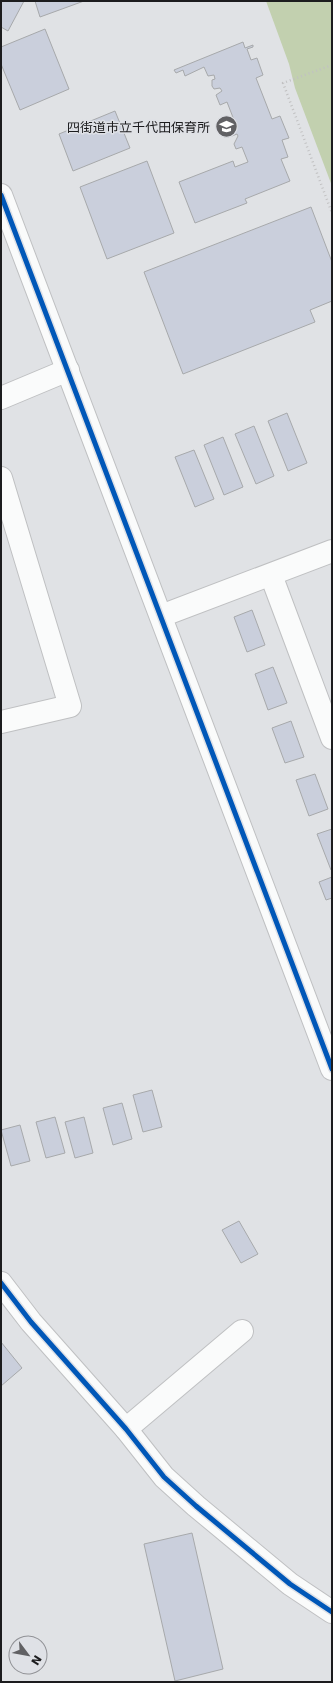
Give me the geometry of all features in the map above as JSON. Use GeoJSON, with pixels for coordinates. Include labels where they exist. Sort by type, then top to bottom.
{"type":"FeatureCollection","features":[{"type":"Feature","properties":{"kind":"street"},"geometry":{"type":"LineString","coordinates":[[1,195],[332,1069]]}},
{"type":"Feature","properties":{"kind":"street"},"geometry":{"type":"LineString","coordinates":[[1,398],[68,370]]}},
{"type":"Feature","properties":{"kind":"street"},"geometry":{"type":"LineString","coordinates":[[1,478],[70,706],[1,722]]}},
{"type":"Feature","properties":{"kind":"street"},"geometry":{"type":"LineString","coordinates":[[161,616],[332,551]]}},
{"type":"Feature","properties":{"kind":"street"},"geometry":{"type":"LineString","coordinates":[[270,575],[332,738]]}},
{"type":"Feature","properties":{"kind":"street"},"geometry":{"type":"LineString","coordinates":[[1,1283],[31,1322],[126,1429],[164,1477],[196,1506],[290,1584],[332,1612]]}},
{"type":"Feature","properties":{"kind":"street"},"geometry":{"type":"LineString","coordinates":[[126,1429],[242,1331]]}},
{"type":"Feature","properties":{"kind":"path"},"geometry":{"type":"LineString","coordinates":[[332,65],[283,83],[332,213]]}},
{"type":"Feature","properties":{"kind":"green space"},"geometry":{"type":"Polygon","coordinates":[[[266,1],[332,1],[332,186],[295,88],[289,64],[266,1]]]}},
{"type":"Feature","properties":{"kind":"building"},"geometry":{"type":"Polygon","coordinates":[[[1,1],[24,1],[8,31],[1,27],[1,1]]]}},
{"type":"Feature","properties":{"kind":"building"},"geometry":{"type":"Polygon","coordinates":[[[35,1],[84,1],[40,17],[35,1]]]}},
{"type":"Feature","properties":{"kind":"building"},"geometry":{"type":"Polygon","coordinates":[[[45,29],[69,89],[20,110],[1,64],[1,47],[45,29]]]}},
{"type":"Feature","properties":{"kind":"building"},"geometry":{"type":"Polygon","coordinates":[[[243,42],[245,48],[253,45],[253,47],[247,49],[251,60],[257,58],[263,75],[256,78],[272,119],[280,116],[289,138],[282,140],[288,157],[281,159],[290,181],[245,199],[247,203],[195,223],[179,182],[233,161],[235,167],[248,162],[242,147],[236,149],[234,144],[238,136],[237,134],[232,136],[227,123],[234,120],[227,102],[220,105],[216,95],[222,91],[220,88],[214,89],[212,86],[212,80],[215,79],[214,75],[208,76],[204,67],[185,76],[183,70],[176,73],[174,70],[243,42]]]}},
{"type":"Feature","properties":{"kind":"building"},"geometry":{"type":"Polygon","coordinates":[[[115,111],[130,148],[73,171],[59,134],[115,111]]]}},
{"type":"Feature","properties":{"kind":"building"},"geometry":{"type":"Polygon","coordinates":[[[147,161],[174,233],[107,259],[80,187],[147,161]]]}},
{"type":"Feature","properties":{"kind":"building"},"geometry":{"type":"Polygon","coordinates":[[[311,207],[332,262],[332,301],[310,310],[315,322],[183,374],[144,272],[311,207]]]}},
{"type":"Feature","properties":{"kind":"building"},"geometry":{"type":"Polygon","coordinates":[[[287,413],[307,463],[288,471],[268,421],[287,413]]]}},
{"type":"Feature","properties":{"kind":"building"},"geometry":{"type":"Polygon","coordinates":[[[254,426],[274,476],[256,484],[235,434],[254,426]]]}},
{"type":"Feature","properties":{"kind":"building"},"geometry":{"type":"Polygon","coordinates":[[[223,437],[243,487],[224,495],[204,445],[223,437]]]}},
{"type":"Feature","properties":{"kind":"building"},"geometry":{"type":"Polygon","coordinates":[[[194,450],[214,499],[195,507],[175,457],[194,450]]]}},
{"type":"Feature","properties":{"kind":"building"},"geometry":{"type":"Polygon","coordinates":[[[252,610],[265,645],[247,652],[234,617],[252,610]]]}},
{"type":"Feature","properties":{"kind":"building"},"geometry":{"type":"Polygon","coordinates":[[[273,667],[287,703],[268,710],[255,674],[273,667]]]}},
{"type":"Feature","properties":{"kind":"building"},"geometry":{"type":"Polygon","coordinates":[[[291,721],[304,757],[285,763],[272,728],[291,721]]]}},
{"type":"Feature","properties":{"kind":"building"},"geometry":{"type":"Polygon","coordinates":[[[315,774],[328,809],[309,816],[296,780],[315,774]]]}},
{"type":"Feature","properties":{"kind":"building"},"geometry":{"type":"Polygon","coordinates":[[[332,829],[332,869],[331,870],[317,834],[332,829]]]}},
{"type":"Feature","properties":{"kind":"building"},"geometry":{"type":"Polygon","coordinates":[[[332,877],[332,898],[326,900],[319,882],[332,877]]]}},
{"type":"Feature","properties":{"kind":"building"},"geometry":{"type":"Polygon","coordinates":[[[152,1090],[162,1127],[143,1132],[133,1095],[152,1090]]]}},
{"type":"Feature","properties":{"kind":"building"},"geometry":{"type":"Polygon","coordinates":[[[122,1103],[132,1139],[113,1145],[103,1108],[122,1103]]]}},
{"type":"Feature","properties":{"kind":"building"},"geometry":{"type":"Polygon","coordinates":[[[55,1117],[65,1153],[46,1158],[36,1122],[55,1117]]]}},
{"type":"Feature","properties":{"kind":"building"},"geometry":{"type":"Polygon","coordinates":[[[84,1117],[93,1153],[75,1158],[65,1122],[84,1117]]]}},
{"type":"Feature","properties":{"kind":"building"},"geometry":{"type":"Polygon","coordinates":[[[20,1125],[30,1161],[11,1166],[1,1130],[20,1125]]]}},
{"type":"Feature","properties":{"kind":"building"},"geometry":{"type":"Polygon","coordinates":[[[239,1221],[258,1254],[241,1263],[222,1230],[239,1221]]]}},
{"type":"Feature","properties":{"kind":"building"},"geometry":{"type":"Polygon","coordinates":[[[1,1342],[22,1368],[1,1386],[1,1342]]]}},
{"type":"Feature","properties":{"kind":"building"},"geometry":{"type":"Polygon","coordinates":[[[192,1533],[223,1669],[175,1681],[144,1544],[192,1533]]]}},
{"type":"Feature","properties":{"kind":"cycle path"},"geometry":{"type":"LineString","coordinates":[[1,195],[332,1069]]}},
{"type":"Feature","properties":{"kind":"cycle path"},"geometry":{"type":"LineString","coordinates":[[1,1283],[31,1322],[126,1429],[164,1477],[196,1506],[290,1584],[332,1612]]}},
{"type":"Feature","properties":{"kind":"place","name":"四街道市立千代田保育所"},"geometry":{"type":"Point","coordinates":[226,127]}}]}
